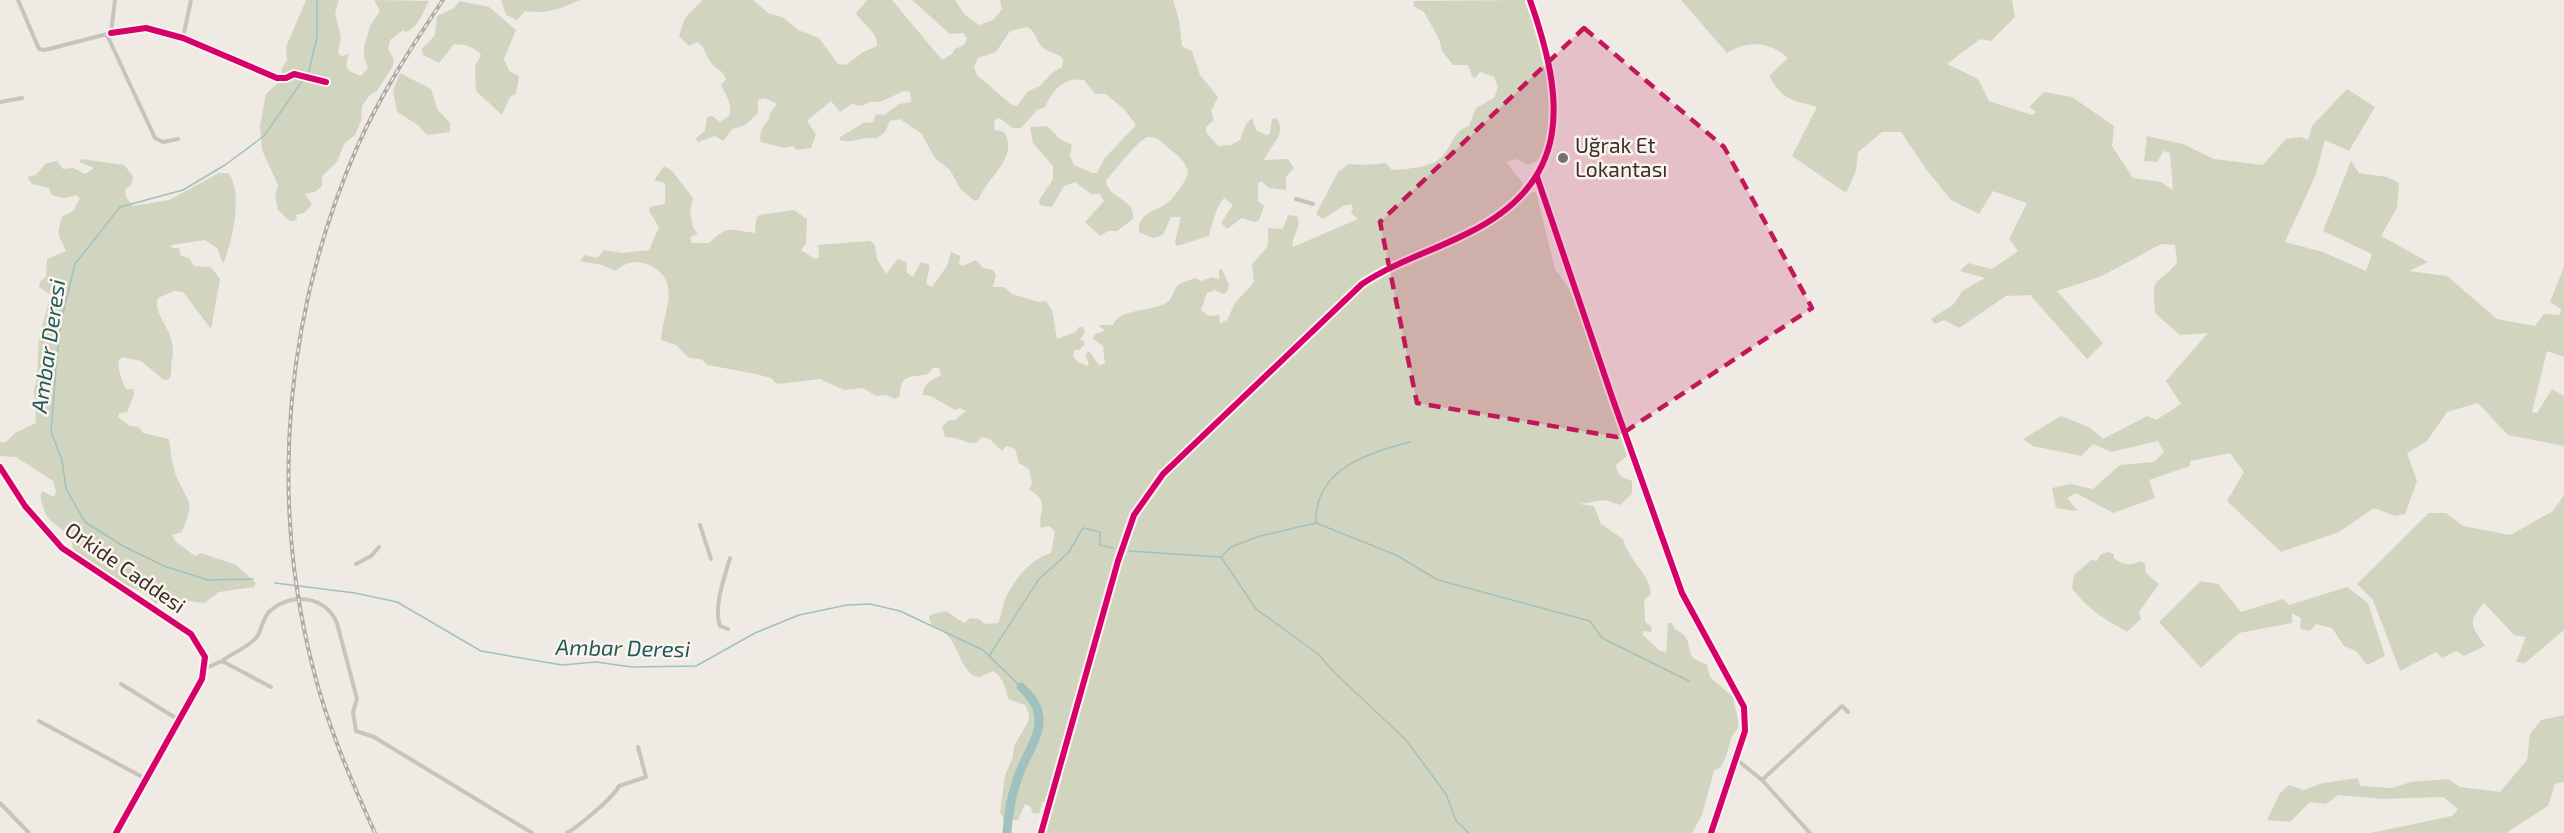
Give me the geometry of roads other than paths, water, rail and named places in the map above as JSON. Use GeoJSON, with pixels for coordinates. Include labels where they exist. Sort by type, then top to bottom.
{"type":"FeatureCollection","features":[{"type":"Feature","properties":{"kind":"street"},"geometry":{"type":"LineString","coordinates":[[18,0],[39,49],[146,28],[183,38],[267,75],[286,78],[294,74],[326,82]]}},
{"type":"Feature","properties":{"kind":"street"},"geometry":{"type":"LineString","coordinates":[[115,0],[109,34],[155,138],[163,142],[178,139]]}},
{"type":"Feature","properties":{"kind":"street"},"geometry":{"type":"LineString","coordinates":[[183,38],[191,0]]}},
{"type":"Feature","properties":{"kind":"street"},"geometry":{"type":"LineString","coordinates":[[1041,833],[1118,561],[1134,515],[1163,474],[1362,284],[1381,271],[1470,233],[1513,205],[1537,177],[1554,134],[1553,97],[1546,46],[1530,0]]}},
{"type":"Feature","properties":{"kind":"street"},"geometry":{"type":"LineString","coordinates":[[0,102],[22,98]]}},
{"type":"Feature","properties":{"kind":"street"},"geometry":{"type":"LineString","coordinates":[[1537,177],[1612,397],[1683,593],[1744,707],[1745,731],[1712,833]]}},
{"type":"Feature","properties":{"kind":"street"},"geometry":{"type":"LineString","coordinates":[[1296,199],[1313,204]]}},
{"type":"Feature","properties":{"kind":"street","name":"Orkide Caddesi"},"geometry":{"type":"LineString","coordinates":[[0,467],[25,506],[62,548],[191,634],[202,649],[206,668]]}},
{"type":"Feature","properties":{"kind":"street"},"geometry":{"type":"LineString","coordinates":[[700,525],[711,559]]}},
{"type":"Feature","properties":{"kind":"street"},"geometry":{"type":"LineString","coordinates":[[356,564],[371,556],[379,547]]}},
{"type":"Feature","properties":{"kind":"street"},"geometry":{"type":"LineString","coordinates":[[728,629],[720,626],[718,620],[722,588],[730,558]]}},
{"type":"Feature","properties":{"kind":"street"},"geometry":{"type":"LineString","coordinates":[[117,833],[180,720],[206,668],[222,662],[257,637],[262,620],[270,610],[287,600],[310,598],[320,603],[333,615],[337,623],[357,699],[353,712],[356,731],[374,738],[532,833]]}},
{"type":"Feature","properties":{"kind":"street"},"geometry":{"type":"LineString","coordinates":[[222,662],[271,687]]}},
{"type":"Feature","properties":{"kind":"street"},"geometry":{"type":"LineString","coordinates":[[121,684],[180,720]]}},
{"type":"Feature","properties":{"kind":"street"},"geometry":{"type":"LineString","coordinates":[[1762,780],[1842,706],[1848,712]]}},
{"type":"Feature","properties":{"kind":"street"},"geometry":{"type":"LineString","coordinates":[[39,721],[147,780]]}},
{"type":"Feature","properties":{"kind":"street"},"geometry":{"type":"LineString","coordinates":[[567,833],[596,808],[614,797],[619,786],[646,777],[638,747]]}},
{"type":"Feature","properties":{"kind":"street"},"geometry":{"type":"LineString","coordinates":[[1735,758],[1762,780],[1810,833]]}},
{"type":"Feature","properties":{"kind":"street"},"geometry":{"type":"LineString","coordinates":[[0,803],[28,833]]}},
{"type":"Feature","properties":{"kind":"waterway","name":"Ambar Deresi"},"geometry":{"type":"LineString","coordinates":[[253,579],[208,580],[164,566],[123,546],[85,522],[66,489],[62,460],[51,432],[57,356],[61,321],[75,264],[120,207],[183,190],[225,165],[264,136],[309,71],[317,37],[317,0]]}},
{"type":"Feature","properties":{"kind":"waterway"},"geometry":{"type":"LineString","coordinates":[[1316,523],[1318,504],[1324,489],[1346,466],[1361,458],[1410,442]]}},
{"type":"Feature","properties":{"kind":"waterway"},"geometry":{"type":"LineString","coordinates":[[1221,557],[1231,547],[1260,536],[1316,523],[1396,555],[1438,580],[1590,621],[1602,638],[1689,681]]}},
{"type":"Feature","properties":{"kind":"waterway"},"geometry":{"type":"LineString","coordinates":[[989,656],[1039,579],[1068,553],[1083,528],[1100,532],[1100,545],[1113,548]]}},
{"type":"Feature","properties":{"kind":"waterway"},"geometry":{"type":"LineString","coordinates":[[1129,551],[1221,557],[1256,609],[1318,654],[1406,740],[1446,794],[1456,821],[1469,833]]}},
{"type":"Feature","properties":{"kind":"waterway","name":"Ambar Deresi"},"geometry":{"type":"LineString","coordinates":[[275,583],[355,593],[397,602],[481,651],[562,665],[596,662],[632,667],[696,666],[755,633],[799,615],[847,605],[870,604],[900,611],[983,650],[1021,687]]}},
{"type":"Feature","properties":{"kind":"waterway"},"geometry":{"type":"LineString","coordinates":[[1007,833],[1014,788],[1038,730],[1037,709],[1021,687]]}},
{"type":"Feature","properties":{"kind":"railway"},"geometry":{"type":"LineString","coordinates":[[375,833],[325,710],[313,668],[299,602],[291,536],[288,469],[292,402],[300,336],[314,271],[334,207],[358,145],[377,107],[443,0]]}},
{"type":"Feature","properties":{"kind":"place","name":"Uğrak Et Lokantası"},"geometry":{"type":"Point","coordinates":[1563,158]}}]}
